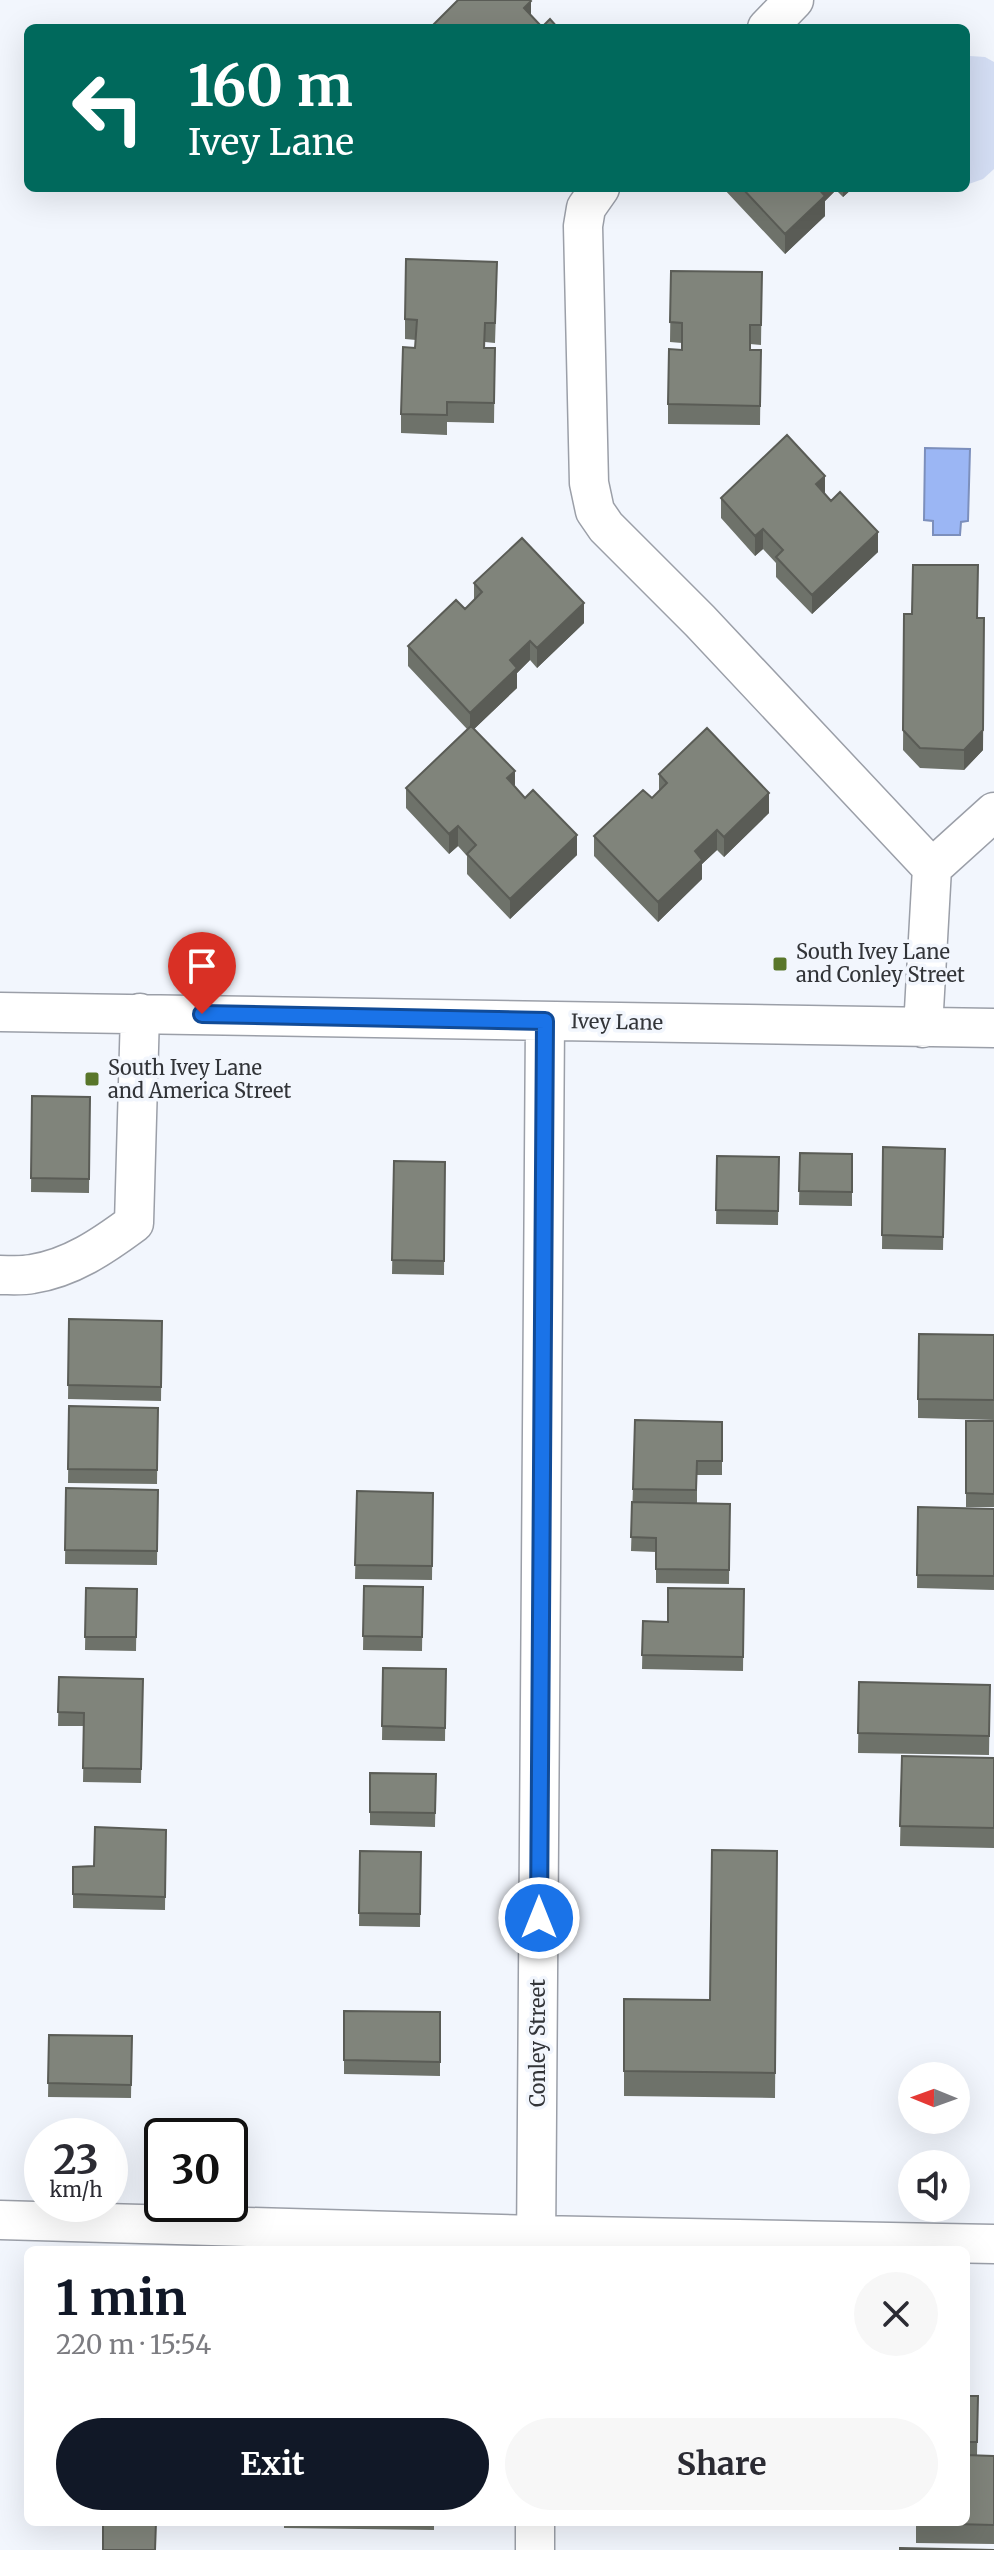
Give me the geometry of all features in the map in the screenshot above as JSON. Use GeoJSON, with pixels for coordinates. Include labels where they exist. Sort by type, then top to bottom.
{"type":"FeatureCollection","features":[{"type":"Feature","properties":{"kind":"street"},"geometry":{"type":"LineString","coordinates":[[771,24],[794,0]]}},
{"type":"Feature","properties":{"kind":"street"},"geometry":{"type":"LineString","coordinates":[[597,192],[586,208],[583,226],[589,483],[595,511],[606,527],[700,621],[932,868]]}},
{"type":"Feature","properties":{"kind":"street"},"geometry":{"type":"LineString","coordinates":[[923,1028],[932,868],[994,812]]}},
{"type":"Feature","properties":{"kind":"street","name":"Ivey Lane"},"geometry":{"type":"LineString","coordinates":[[0,1012],[994,1028]]}},
{"type":"Feature","properties":{"kind":"street"},"geometry":{"type":"LineString","coordinates":[[0,1275],[32,1274],[64,1265],[96,1251],[134,1223],[140,1013]]}},
{"type":"Feature","properties":{"kind":"street","name":"Conley Street"},"geometry":{"type":"LineString","coordinates":[[536,2243],[545,1021]]}},
{"type":"Feature","properties":{"kind":"street"},"geometry":{"type":"LineString","coordinates":[[0,2220],[536,2243],[994,2244]]}},
{"type":"Feature","properties":{"kind":"street"},"geometry":{"type":"LineString","coordinates":[[535,2526],[535,2550]]}},
{"type":"Feature","properties":{"kind":"shaded area"},"geometry":{"type":"Polygon","coordinates":[[[970,56],[985,57],[994,62],[994,169],[983,179],[970,184],[970,56]]]}},
{"type":"Feature","properties":{"kind":"water"},"geometry":{"type":"Polygon","coordinates":[[[925,448],[970,449],[968,521],[961,522],[960,535],[933,535],[933,521],[924,520],[925,448]]]}},
{"type":"Feature","properties":{"kind":"building"},"geometry":{"type":"Polygon","coordinates":[[[458,0],[530,0],[524,8],[539,24],[434,24],[458,0]]]}},
{"type":"Feature","properties":{"kind":"building"},"geometry":{"type":"Polygon","coordinates":[[[746,192],[822,192],[825,196],[785,234],[746,192]]]}},
{"type":"Feature","properties":{"kind":"building"},"geometry":{"type":"Polygon","coordinates":[[[406,259],[497,262],[495,323],[485,323],[484,348],[495,348],[494,403],[447,402],[447,415],[401,414],[403,347],[415,348],[417,320],[405,319],[406,259]]]}},
{"type":"Feature","properties":{"kind":"building"},"geometry":{"type":"Polygon","coordinates":[[[671,271],[762,272],[761,325],[750,325],[750,350],[761,350],[760,406],[668,404],[669,349],[682,350],[682,323],[670,322],[671,271]]]}},
{"type":"Feature","properties":{"kind":"building"},"geometry":{"type":"Polygon","coordinates":[[[787,435],[825,476],[816,484],[831,501],[840,492],[878,532],[812,595],[776,557],[783,550],[763,529],[755,536],[721,498],[787,435]]]}},
{"type":"Feature","properties":{"kind":"building"},"geometry":{"type":"Polygon","coordinates":[[[522,538],[584,603],[537,648],[530,641],[510,660],[517,668],[470,713],[408,646],[456,600],[465,609],[482,592],[474,583],[522,538]]]}},
{"type":"Feature","properties":{"kind":"building"},"geometry":{"type":"Polygon","coordinates":[[[913,565],[978,565],[977,618],[984,618],[983,730],[964,750],[920,748],[903,730],[904,614],[912,614],[913,565]]]}},
{"type":"Feature","properties":{"kind":"building"},"geometry":{"type":"Polygon","coordinates":[[[471,726],[515,771],[507,778],[525,798],[533,790],[577,835],[510,899],[467,854],[476,845],[458,826],[449,834],[406,788],[471,726]]]}},
{"type":"Feature","properties":{"kind":"building"},"geometry":{"type":"Polygon","coordinates":[[[707,728],[769,793],[724,837],[717,830],[695,851],[702,860],[658,902],[594,836],[643,790],[652,798],[667,783],[659,774],[707,728]]]}},
{"type":"Feature","properties":{"kind":"building"},"geometry":{"type":"Polygon","coordinates":[[[32,1096],[90,1097],[89,1179],[31,1178],[32,1096]]]}},
{"type":"Feature","properties":{"kind":"building"},"geometry":{"type":"Polygon","coordinates":[[[883,1147],[945,1149],[943,1237],[882,1235],[883,1147]]]}},
{"type":"Feature","properties":{"kind":"building"},"geometry":{"type":"Polygon","coordinates":[[[800,1153],[852,1154],[852,1192],[799,1191],[800,1153]]]}},
{"type":"Feature","properties":{"kind":"building"},"geometry":{"type":"Polygon","coordinates":[[[717,1156],[779,1157],[778,1211],[716,1210],[717,1156]]]}},
{"type":"Feature","properties":{"kind":"building"},"geometry":{"type":"Polygon","coordinates":[[[394,1161],[445,1162],[444,1261],[392,1260],[394,1161]]]}},
{"type":"Feature","properties":{"kind":"building"},"geometry":{"type":"Polygon","coordinates":[[[69,1319],[162,1321],[161,1387],[68,1385],[69,1319]]]}},
{"type":"Feature","properties":{"kind":"building"},"geometry":{"type":"Polygon","coordinates":[[[919,1334],[994,1335],[994,1400],[918,1399],[919,1334]]]}},
{"type":"Feature","properties":{"kind":"building"},"geometry":{"type":"Polygon","coordinates":[[[69,1406],[158,1408],[157,1470],[68,1469],[69,1406]]]}},
{"type":"Feature","properties":{"kind":"building"},"geometry":{"type":"Polygon","coordinates":[[[635,1420],[722,1422],[722,1461],[697,1461],[696,1490],[633,1489],[635,1420]]]}},
{"type":"Feature","properties":{"kind":"building"},"geometry":{"type":"Polygon","coordinates":[[[966,1421],[994,1421],[994,1494],[966,1493],[966,1421]]]}},
{"type":"Feature","properties":{"kind":"building"},"geometry":{"type":"Polygon","coordinates":[[[66,1488],[158,1490],[157,1551],[65,1550],[66,1488]]]}},
{"type":"Feature","properties":{"kind":"building"},"geometry":{"type":"Polygon","coordinates":[[[357,1491],[433,1493],[432,1566],[355,1565],[357,1491]]]}},
{"type":"Feature","properties":{"kind":"building"},"geometry":{"type":"Polygon","coordinates":[[[632,1502],[730,1504],[729,1570],[656,1569],[656,1538],[631,1537],[632,1502]]]}},
{"type":"Feature","properties":{"kind":"building"},"geometry":{"type":"Polygon","coordinates":[[[918,1507],[994,1509],[994,1576],[917,1575],[918,1507]]]}},
{"type":"Feature","properties":{"kind":"building"},"geometry":{"type":"Polygon","coordinates":[[[364,1586],[423,1587],[422,1637],[363,1636],[364,1586]]]}},
{"type":"Feature","properties":{"kind":"building"},"geometry":{"type":"Polygon","coordinates":[[[86,1588],[137,1589],[136,1637],[85,1637],[86,1588]]]}},
{"type":"Feature","properties":{"kind":"building"},"geometry":{"type":"Polygon","coordinates":[[[668,1588],[744,1589],[743,1657],[642,1655],[643,1621],[668,1622],[668,1588]]]}},
{"type":"Feature","properties":{"kind":"building"},"geometry":{"type":"Polygon","coordinates":[[[383,1668],[446,1669],[445,1728],[382,1726],[383,1668]]]}},
{"type":"Feature","properties":{"kind":"building"},"geometry":{"type":"Polygon","coordinates":[[[59,1677],[143,1679],[141,1769],[83,1768],[84,1713],[58,1712],[59,1677]]]}},
{"type":"Feature","properties":{"kind":"building"},"geometry":{"type":"Polygon","coordinates":[[[859,1682],[990,1685],[989,1736],[858,1733],[859,1682]]]}},
{"type":"Feature","properties":{"kind":"building"},"geometry":{"type":"Polygon","coordinates":[[[902,1756],[994,1758],[994,1828],[900,1826],[902,1756]]]}},
{"type":"Feature","properties":{"kind":"building"},"geometry":{"type":"Polygon","coordinates":[[[370,1773],[436,1774],[435,1813],[370,1812],[370,1773]]]}},
{"type":"Feature","properties":{"kind":"building"},"geometry":{"type":"Polygon","coordinates":[[[95,1827],[166,1830],[165,1897],[73,1894],[73,1867],[94,1866],[95,1827]]]}},
{"type":"Feature","properties":{"kind":"building"},"geometry":{"type":"Polygon","coordinates":[[[712,1850],[777,1851],[775,2073],[624,2071],[624,1999],[710,2000],[712,1850]]]}},
{"type":"Feature","properties":{"kind":"building"},"geometry":{"type":"Polygon","coordinates":[[[360,1851],[421,1852],[420,1914],[359,1913],[360,1851]]]}},
{"type":"Feature","properties":{"kind":"building"},"geometry":{"type":"Polygon","coordinates":[[[344,2011],[440,2012],[440,2062],[344,2060],[344,2011]]]}},
{"type":"Feature","properties":{"kind":"building"},"geometry":{"type":"Polygon","coordinates":[[[49,2035],[132,2036],[131,2085],[48,2083],[49,2035]]]}},
{"type":"Feature","properties":{"kind":"building"},"geometry":{"type":"Polygon","coordinates":[[[970,2396],[978,2396],[977,2442],[970,2442],[970,2396]]]}},
{"type":"Feature","properties":{"kind":"building"},"geometry":{"type":"Polygon","coordinates":[[[970,2455],[994,2456],[994,2525],[970,2524],[970,2455]]]}},
{"type":"Feature","properties":{"kind":"building"},"geometry":{"type":"Polygon","coordinates":[[[103,2526],[156,2526],[155,2550],[103,2550],[103,2526]]]}},
{"type":"Feature","properties":{"kind":"building"},"geometry":{"type":"Polygon","coordinates":[[[900,2548],[994,2550],[900,2550],[900,2548]]]}},
{"type":"Feature","properties":{"kind":"place","name":"South Ivey Lane and Conley Street"},"geometry":{"type":"Point","coordinates":[780,964]}},
{"type":"Feature","properties":{"kind":"place","name":"South Ivey Lane and America Street"},"geometry":{"type":"Point","coordinates":[92,1079]}},
{"type":"Feature","properties":{"kind":"route"},"geometry":{"type":"LineString","coordinates":[[202,1014],[545,1021],[539,1918]]}}]}
